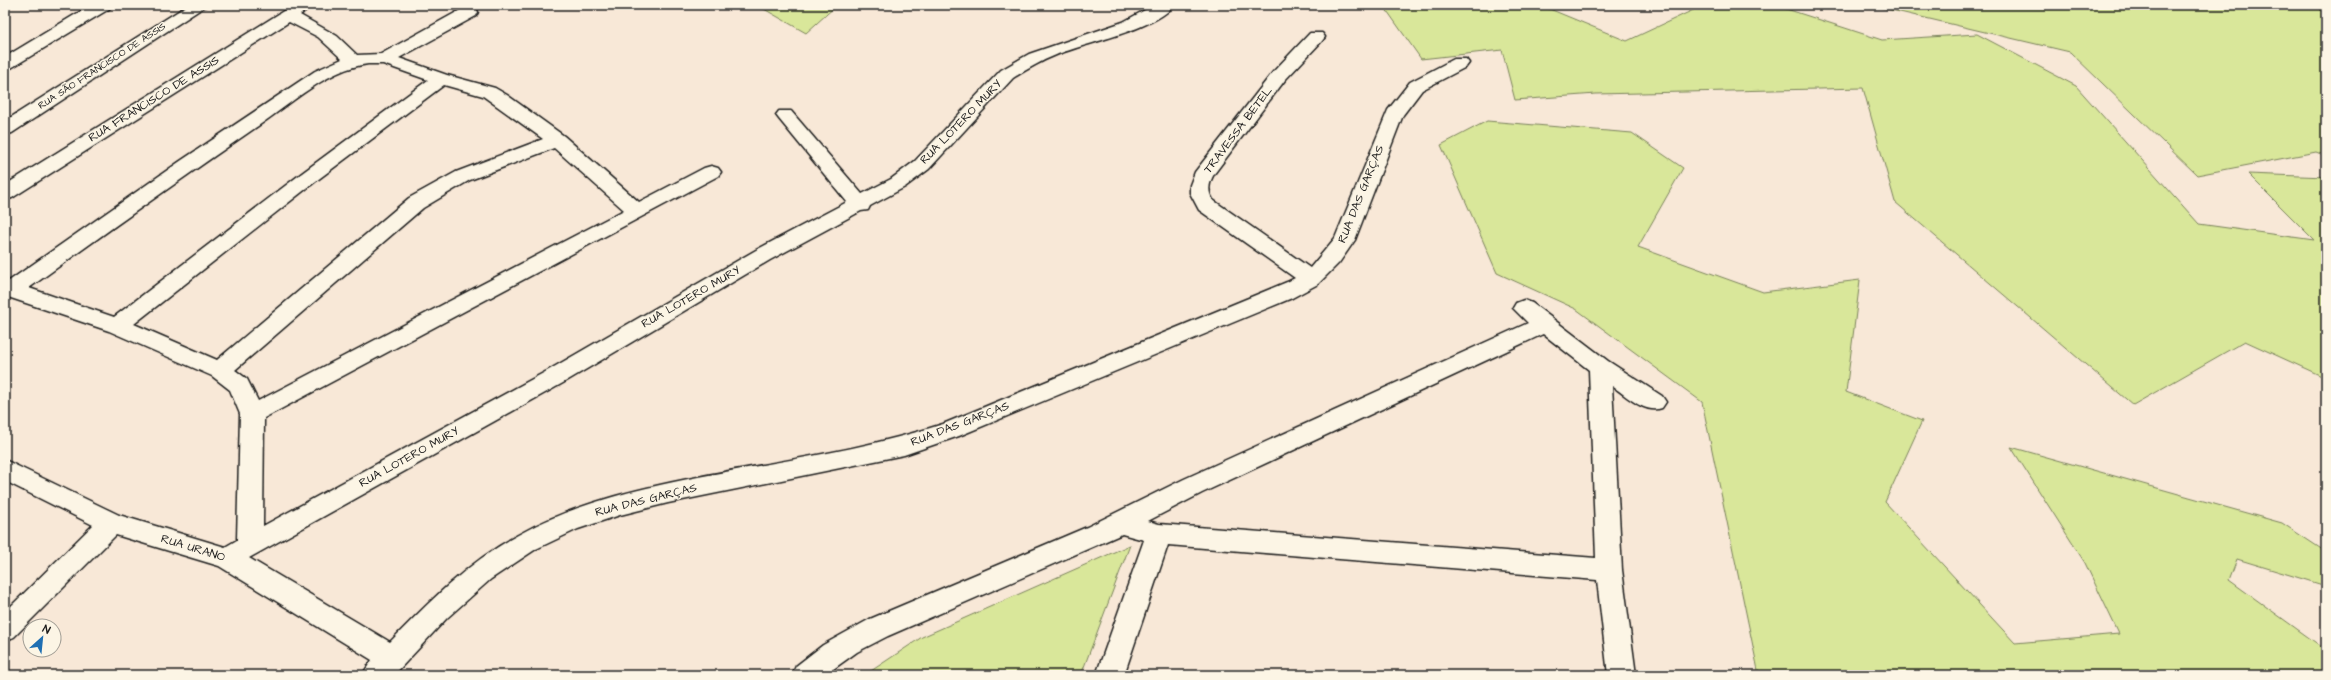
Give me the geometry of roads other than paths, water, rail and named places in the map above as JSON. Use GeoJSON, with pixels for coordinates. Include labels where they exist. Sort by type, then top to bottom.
{"type":"FeatureCollection","features":[{"type":"Feature","properties":{"kind":"street"},"geometry":{"type":"LineString","coordinates":[[5,64],[103,5]]}},
{"type":"Feature","properties":{"kind":"street","name":"RUA SÃO FRANCISCO DE ASSIS"},"geometry":{"type":"LineString","coordinates":[[5,128],[199,5]]}},
{"type":"Feature","properties":{"kind":"street","name":"RUA FRANCISCO DE ASSIS"},"geometry":{"type":"LineString","coordinates":[[5,194],[304,5]]}},
{"type":"Feature","properties":{"kind":"street","name":"RUA LOTERO MURY"},"geometry":{"type":"LineString","coordinates":[[228,558],[555,377],[763,255],[861,205],[898,183],[922,165],[1007,74],[1022,63],[1052,49],[1137,23],[1166,5]]}},
{"type":"Feature","properties":{"kind":"street"},"geometry":{"type":"LineString","coordinates":[[384,59],[470,12]]}},
{"type":"Feature","properties":{"kind":"street"},"geometry":{"type":"LineString","coordinates":[[288,15],[325,35],[341,46],[352,61]]}},
{"type":"Feature","properties":{"kind":"street","name":"TRAVESSA BETEL"},"geometry":{"type":"LineString","coordinates":[[1311,279],[1206,205],[1199,196],[1200,184],[1205,172],[1259,100],[1279,76],[1316,37]]}},
{"type":"Feature","properties":{"kind":"street"},"geometry":{"type":"LineString","coordinates":[[8,289],[193,161],[322,75],[352,61],[384,59],[488,92],[502,99],[557,140],[637,211]]}},
{"type":"Feature","properties":{"kind":"street","name":"RUA DAS GARÇAS"},"geometry":{"type":"LineString","coordinates":[[384,667],[438,610],[482,571],[527,542],[569,522],[619,505],[668,493],[904,446],[951,430],[1284,293],[1311,279],[1333,258],[1344,240],[1394,114],[1416,86],[1460,63]]}},
{"type":"Feature","properties":{"kind":"street"},"geometry":{"type":"LineString","coordinates":[[117,326],[308,177],[441,78]]}},
{"type":"Feature","properties":{"kind":"street"},"geometry":{"type":"LineString","coordinates":[[785,115],[861,205]]}},
{"type":"Feature","properties":{"kind":"street"},"geometry":{"type":"LineString","coordinates":[[220,370],[416,203],[463,176],[557,140]]}},
{"type":"Feature","properties":{"kind":"street"},"geometry":{"type":"LineString","coordinates":[[252,414],[711,172]]}},
{"type":"Feature","properties":{"kind":"street"},"geometry":{"type":"LineString","coordinates":[[8,289],[117,326],[220,370],[239,385],[252,414],[250,545]]}},
{"type":"Feature","properties":{"kind":"street"},"geometry":{"type":"LineString","coordinates":[[1524,308],[1600,367],[1654,402]]}},
{"type":"Feature","properties":{"kind":"street"},"geometry":{"type":"LineString","coordinates":[[806,675],[844,647],[881,626],[1082,542],[1193,486],[1545,324]]}},
{"type":"Feature","properties":{"kind":"street"},"geometry":{"type":"LineString","coordinates":[[1600,367],[1609,570],[1622,675]]}},
{"type":"Feature","properties":{"kind":"street","name":"RUA URANO"},"geometry":{"type":"LineString","coordinates":[[5,470],[112,523],[228,558],[384,667]]}},
{"type":"Feature","properties":{"kind":"street"},"geometry":{"type":"LineString","coordinates":[[5,629],[112,523]]}},
{"type":"Feature","properties":{"kind":"street"},"geometry":{"type":"LineString","coordinates":[[1120,524],[1159,534],[1609,570]]}},
{"type":"Feature","properties":{"kind":"street"},"geometry":{"type":"LineString","coordinates":[[1110,675],[1159,534]]}}]}
